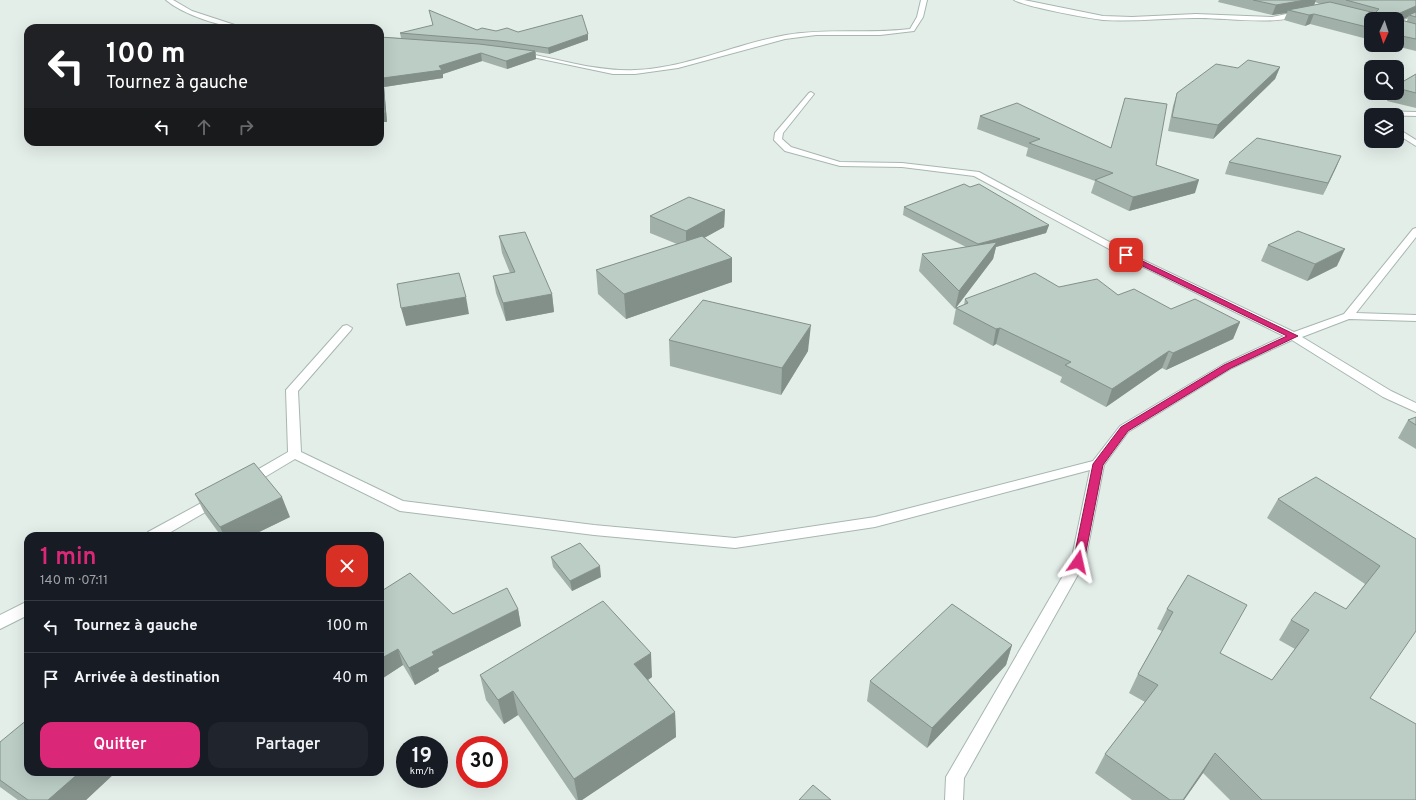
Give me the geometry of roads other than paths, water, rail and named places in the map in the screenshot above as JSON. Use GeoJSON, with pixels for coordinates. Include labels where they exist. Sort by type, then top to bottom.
{"type":"FeatureCollection","features":[{"type":"Feature","properties":{"kind":"street"},"geometry":{"type":"LineString","coordinates":[[169,0],[190,12],[228,24]]}},
{"type":"Feature","properties":{"kind":"street"},"geometry":{"type":"LineString","coordinates":[[517,53],[613,72],[627,73],[661,70],[786,37],[823,33],[895,33],[912,30],[920,17],[924,0]]}},
{"type":"Feature","properties":{"kind":"street"},"geometry":{"type":"LineString","coordinates":[[1017,0],[1072,13],[1117,19],[1196,16],[1272,19],[1307,12]]}},
{"type":"Feature","properties":{"kind":"street"},"geometry":{"type":"LineString","coordinates":[[1404,24],[1416,17]]}},
{"type":"Feature","properties":{"kind":"street"},"geometry":{"type":"LineString","coordinates":[[811,94],[779,133],[778,140],[788,149],[840,164],[902,165],[976,174],[1140,262],[1293,336],[1388,394],[1416,408]]}},
{"type":"Feature","properties":{"kind":"street"},"geometry":{"type":"LineString","coordinates":[[1404,113],[1416,114]]}},
{"type":"Feature","properties":{"kind":"street"},"geometry":{"type":"LineString","coordinates":[[1404,135],[1416,144]]}},
{"type":"Feature","properties":{"kind":"street"},"geometry":{"type":"LineString","coordinates":[[1348,316],[1416,231]]}},
{"type":"Feature","properties":{"kind":"street"},"geometry":{"type":"LineString","coordinates":[[954,800],[955,777],[1078,562],[1098,464],[1124,429],[1228,366],[1293,336],[1348,316],[1416,318]]}},
{"type":"Feature","properties":{"kind":"street"},"geometry":{"type":"LineString","coordinates":[[295,454],[292,390],[347,328]]}},
{"type":"Feature","properties":{"kind":"street"},"geometry":{"type":"LineString","coordinates":[[295,454],[400,506],[594,530],[735,544],[875,522],[1098,464]]}},
{"type":"Feature","properties":{"kind":"street"},"geometry":{"type":"LineString","coordinates":[[160,532],[295,454]]}},
{"type":"Feature","properties":{"kind":"street"},"geometry":{"type":"LineString","coordinates":[[0,623],[24,609]]}}]}
